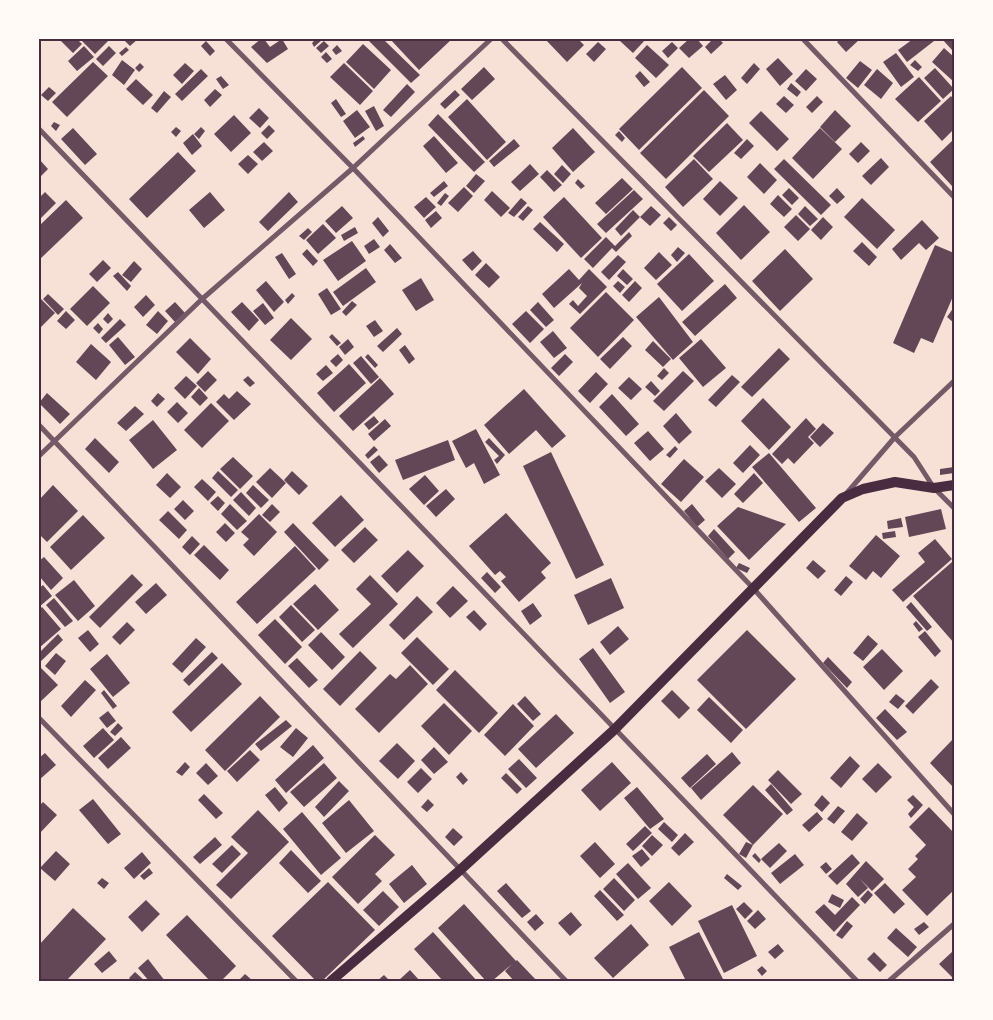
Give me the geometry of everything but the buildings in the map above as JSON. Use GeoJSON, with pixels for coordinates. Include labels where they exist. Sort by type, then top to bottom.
{"type":"FeatureCollection","features":[{"type":"Feature","properties":{"kind":"main road"},"geometry":{"type":"LineString","coordinates":[[331,981],[460,871],[614,730],[842,498],[863,489],[895,482],[934,488],[954,485]]}},
{"type":"Feature","properties":{"kind":"street"},"geometry":{"type":"LineString","coordinates":[[226,39],[354,168],[753,588],[954,814]]}},
{"type":"Feature","properties":{"kind":"street"},"geometry":{"type":"LineString","coordinates":[[39,456],[202,300],[354,168],[491,39]]}},
{"type":"Feature","properties":{"kind":"street"},"geometry":{"type":"LineString","coordinates":[[502,39],[914,457],[934,488],[954,508]]}},
{"type":"Feature","properties":{"kind":"street"},"geometry":{"type":"LineString","coordinates":[[802,39],[954,197]]}},
{"type":"Feature","properties":{"kind":"street"},"geometry":{"type":"LineString","coordinates":[[39,129],[857,981]]}},
{"type":"Feature","properties":{"kind":"street"},"geometry":{"type":"LineString","coordinates":[[842,498],[895,438],[954,381]]}},
{"type":"Feature","properties":{"kind":"street"},"geometry":{"type":"LineString","coordinates":[[39,425],[566,981]]}},
{"type":"Feature","properties":{"kind":"street"},"geometry":{"type":"LineString","coordinates":[[39,718],[296,981]]}},
{"type":"Feature","properties":{"kind":"street"},"geometry":{"type":"LineString","coordinates":[[889,981],[954,924]]}}]}
